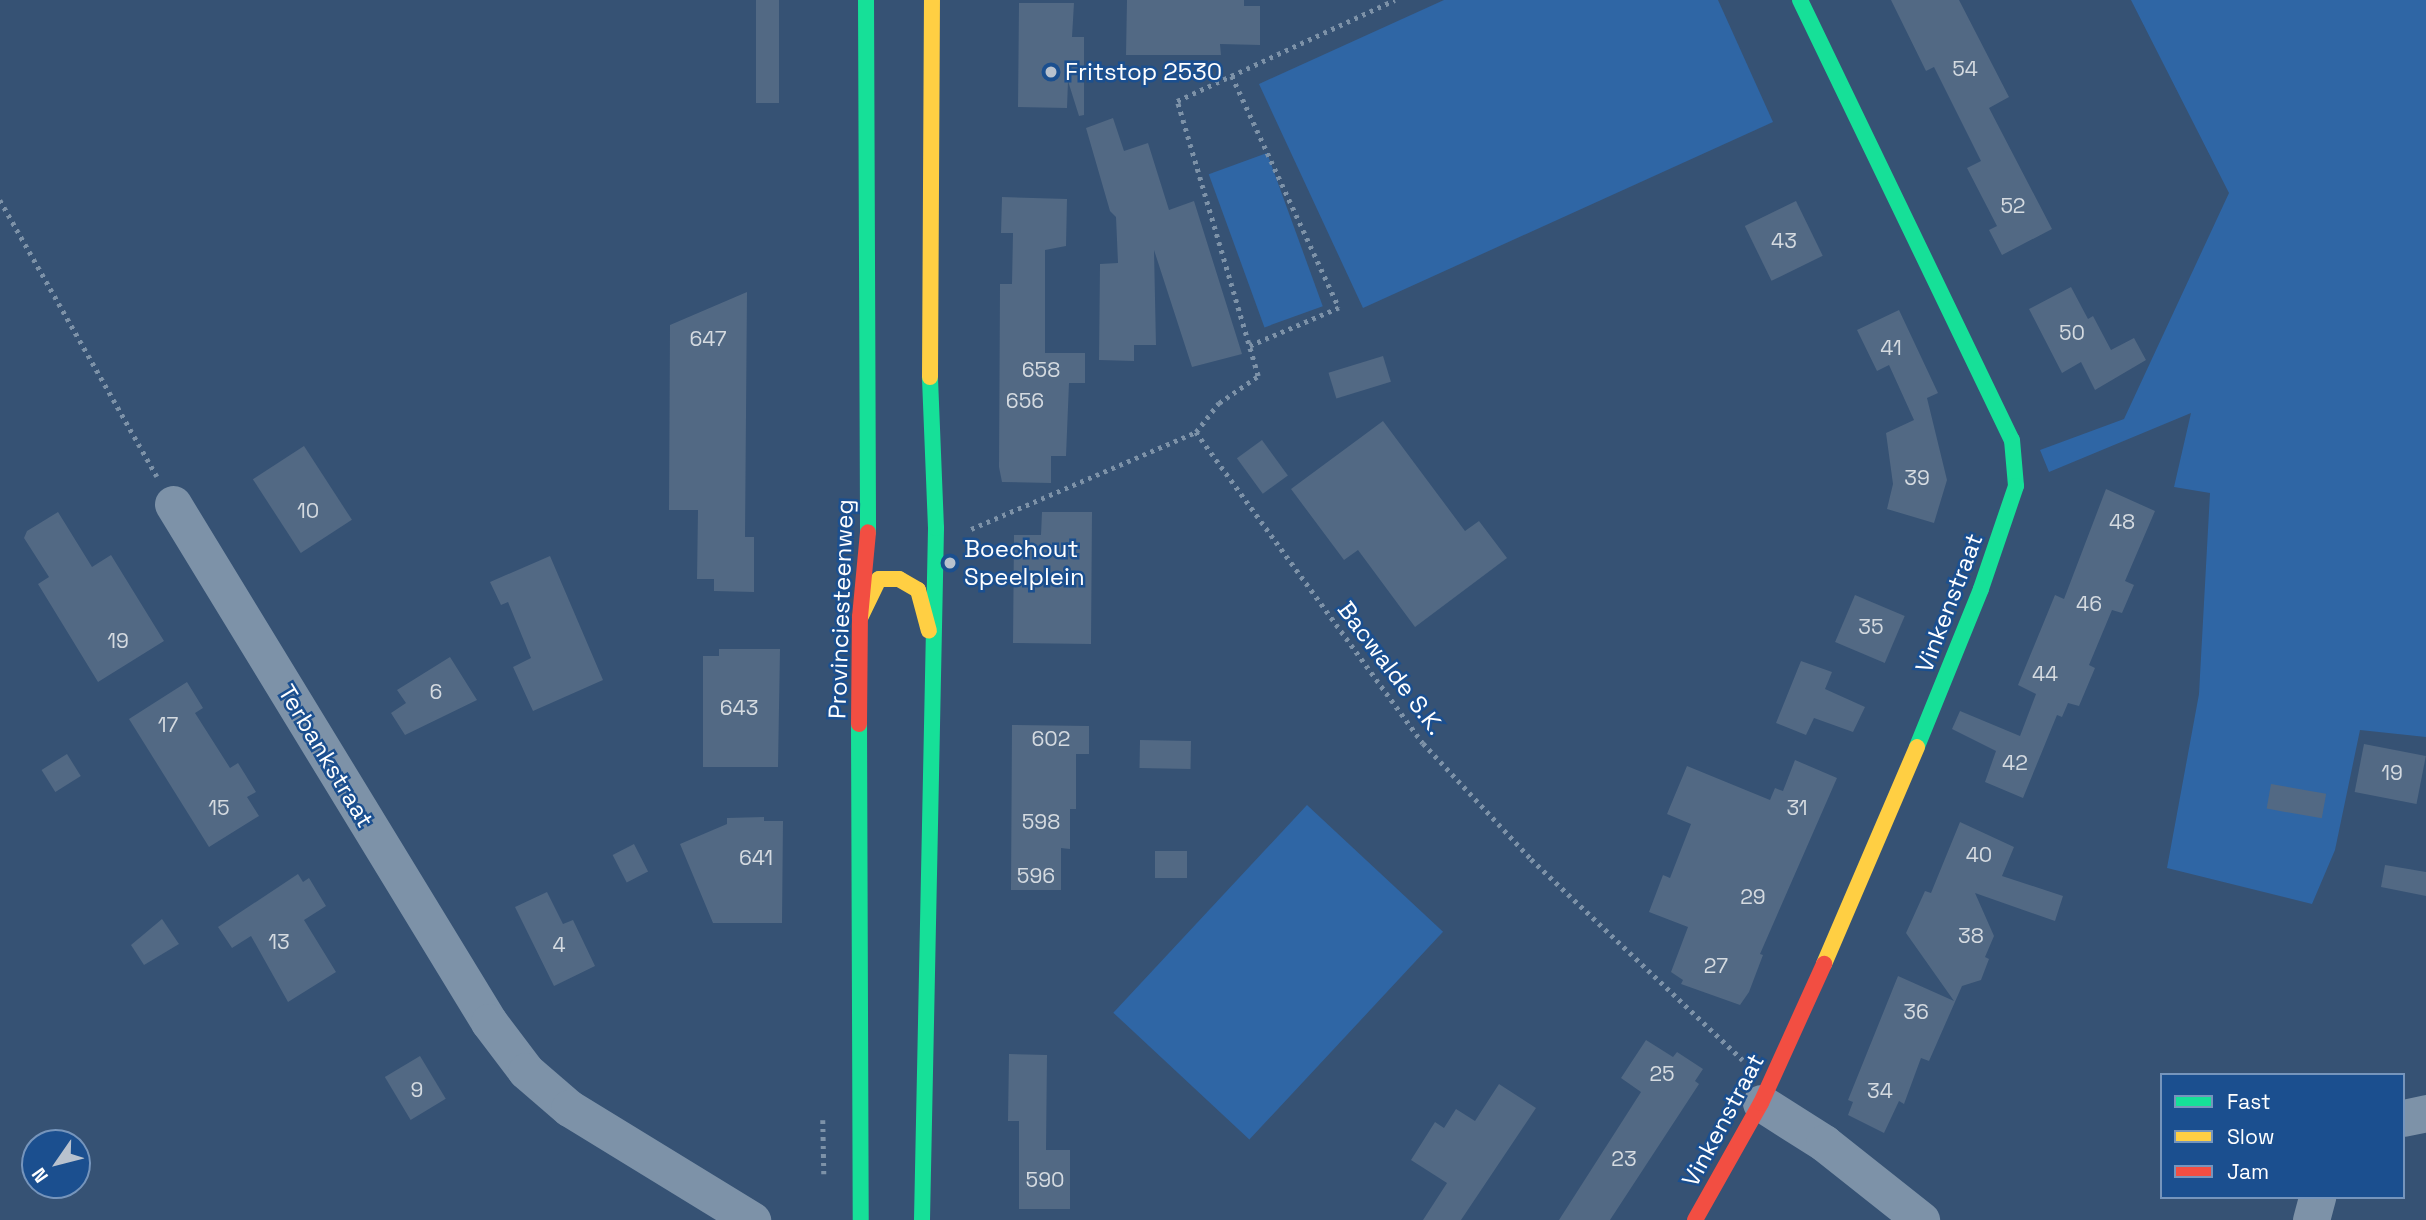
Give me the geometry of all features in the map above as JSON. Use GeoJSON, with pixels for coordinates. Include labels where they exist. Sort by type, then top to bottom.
{"type":"FeatureCollection","features":[{"type":"Feature","properties":{"kind":"main road","name":"Provinciesteenweg"},"geometry":{"type":"LineString","coordinates":[[861,1220],[860,617],[868,530],[866,0]]}},
{"type":"Feature","properties":{"kind":"main road"},"geometry":{"type":"LineString","coordinates":[[922,1220],[936,528],[929,352],[932,0]]}},
{"type":"Feature","properties":{"kind":"main road","name":"Vinkenstraat"},"geometry":{"type":"LineString","coordinates":[[1695,1220],[1765,1094],[1875,849],[1981,589],[2016,486],[2012,440],[1993,395],[1800,0]]}},
{"type":"Feature","properties":{"kind":"main road"},"geometry":{"type":"LineString","coordinates":[[860,617],[879,579],[899,579],[918,590],[934,650]]}},
{"type":"Feature","properties":{"kind":"street","name":"Terbankstraat"},"geometry":{"type":"LineString","coordinates":[[173,504],[489,1023],[526,1071],[569,1108],[752,1220]]}},
{"type":"Feature","properties":{"kind":"street"},"geometry":{"type":"LineString","coordinates":[[1765,1094],[1921,1220]]}},
{"type":"Feature","properties":{"kind":"street"},"geometry":{"type":"LineString","coordinates":[[2405,1118],[2426,1113]]}},
{"type":"Feature","properties":{"kind":"street"},"geometry":{"type":"LineString","coordinates":[[2311,1220],[2316,1199]]}},
{"type":"Feature","properties":{"kind":"path"},"geometry":{"type":"LineString","coordinates":[[965,528],[972,529],[1196,432],[1219,403],[1258,376],[1177,101],[1395,0]]}},
{"type":"Feature","properties":{"kind":"path"},"geometry":{"type":"LineString","coordinates":[[1232,76],[1339,308],[1250,346]]}},
{"type":"Feature","properties":{"kind":"path"},"geometry":{"type":"LineString","coordinates":[[0,200],[173,504]]}},
{"type":"Feature","properties":{"kind":"path","name":"Bacwalde S.K."},"geometry":{"type":"LineString","coordinates":[[1196,432],[1423,743],[1531,859],[1765,1094]]}},
{"type":"Feature","properties":{"kind":"shaded area"},"geometry":{"type":"Polygon","coordinates":[[[1444,0],[1718,0],[1773,122],[1363,308],[1259,84],[1444,0]]]}},
{"type":"Feature","properties":{"kind":"shaded area"},"geometry":{"type":"Polygon","coordinates":[[[2131,0],[2426,0],[2426,737],[2360,730],[2335,850],[2312,904],[2167,868],[2199,694],[2210,493],[2174,487],[2191,413],[2049,472],[2040,450],[2124,419],[2229,193],[2131,0]]]}},
{"type":"Feature","properties":{"kind":"shaded area"},"geometry":{"type":"Polygon","coordinates":[[[1267,153],[1323,306],[1264,327],[1209,174],[1267,153]]]}},
{"type":"Feature","properties":{"kind":"shaded area"},"geometry":{"type":"Polygon","coordinates":[[[1307,805],[1443,932],[1249,1140],[1113,1013],[1307,805]]]}},
{"type":"Feature","properties":{"kind":"building"},"geometry":{"type":"Polygon","coordinates":[[[756,0],[779,0],[779,103],[756,103],[756,0]]]}},
{"type":"Feature","properties":{"kind":"building"},"geometry":{"type":"Polygon","coordinates":[[[1127,0],[1244,0],[1244,6],[1260,6],[1260,45],[1220,44],[1221,55],[1126,55],[1127,0]]]}},
{"type":"Feature","properties":{"kind":"building"},"geometry":{"type":"Polygon","coordinates":[[[1891,0],[1959,0],[2009,97],[1989,108],[2052,229],[2002,255],[1989,230],[1997,226],[1967,168],[1981,161],[1934,67],[1926,71],[1891,0]]]}},
{"type":"Feature","properties":{"kind":"building","name":"Fritstop 2530"},"geometry":{"type":"Polygon","coordinates":[[[1019,3],[1074,3],[1072,37],[1084,37],[1084,115],[1079,116],[1068,81],[1067,108],[1018,107],[1019,3]]]}},
{"type":"Feature","properties":{"kind":"building"},"geometry":{"type":"Polygon","coordinates":[[[1113,118],[1124,151],[1148,143],[1169,210],[1194,201],[1242,354],[1192,367],[1154,250],[1156,345],[1134,345],[1134,361],[1099,360],[1100,264],[1118,263],[1116,217],[1110,211],[1086,128],[1113,118]]]}},
{"type":"Feature","properties":{"kind":"building"},"geometry":{"type":"Polygon","coordinates":[[[1002,197],[1067,199],[1066,246],[1045,250],[1045,353],[1085,353],[1085,383],[1069,383],[1066,456],[1051,456],[1051,483],[1002,482],[999,467],[1000,284],[1012,284],[1013,233],[1001,233],[1002,197]]]}},
{"type":"Feature","properties":{"kind":"building"},"geometry":{"type":"Polygon","coordinates":[[[1796,201],[1823,256],[1772,281],[1745,226],[1796,201]]]}},
{"type":"Feature","properties":{"kind":"building"},"geometry":{"type":"Polygon","coordinates":[[[2071,287],[2088,319],[2093,316],[2111,350],[2134,338],[2146,360],[2095,390],[2081,362],[2062,373],[2029,309],[2071,287]]]}},
{"type":"Feature","properties":{"kind":"building"},"geometry":{"type":"Polygon","coordinates":[[[747,292],[745,537],[754,537],[754,592],[714,591],[714,579],[697,579],[698,510],[669,510],[670,325],[747,292]]]}},
{"type":"Feature","properties":{"kind":"building"},"geometry":{"type":"Polygon","coordinates":[[[1899,310],[1938,393],[1927,398],[1947,480],[1934,523],[1887,509],[1893,484],[1886,433],[1914,420],[1889,365],[1877,371],[1857,330],[1899,310]]]}},
{"type":"Feature","properties":{"kind":"building"},"geometry":{"type":"Polygon","coordinates":[[[1383,356],[1391,382],[1336,398],[1328,373],[1383,356]]]}},
{"type":"Feature","properties":{"kind":"building"},"geometry":{"type":"Polygon","coordinates":[[[1383,421],[1465,531],[1479,521],[1507,558],[1415,627],[1358,550],[1344,560],[1291,489],[1383,421]]]}},
{"type":"Feature","properties":{"kind":"building"},"geometry":{"type":"Polygon","coordinates":[[[1262,440],[1288,476],[1263,494],[1237,458],[1262,440]]]}},
{"type":"Feature","properties":{"kind":"building"},"geometry":{"type":"Polygon","coordinates":[[[304,446],[352,520],[301,553],[253,479],[304,446]]]}},
{"type":"Feature","properties":{"kind":"building"},"geometry":{"type":"Polygon","coordinates":[[[2106,489],[2155,511],[2125,581],[2134,585],[2122,613],[2112,610],[2089,665],[2095,668],[2079,706],[2068,703],[2062,717],[2057,715],[2023,798],[1985,782],[1996,751],[1952,729],[1960,711],[2020,736],[2036,694],[2018,685],[2055,595],[2064,599],[2106,489]]]}},
{"type":"Feature","properties":{"kind":"building"},"geometry":{"type":"Polygon","coordinates":[[[58,512],[92,567],[111,555],[164,641],[98,682],[38,584],[49,577],[24,538],[27,531],[58,512]]]}},
{"type":"Feature","properties":{"kind":"building"},"geometry":{"type":"Polygon","coordinates":[[[1042,512],[1092,512],[1091,644],[1013,643],[1014,535],[1041,535],[1042,512]]]}},
{"type":"Feature","properties":{"kind":"building"},"geometry":{"type":"Polygon","coordinates":[[[550,556],[603,680],[533,711],[513,667],[531,658],[508,602],[501,605],[490,582],[550,556]]]}},
{"type":"Feature","properties":{"kind":"building"},"geometry":{"type":"Polygon","coordinates":[[[1855,595],[1905,616],[1885,663],[1835,642],[1855,595]]]}},
{"type":"Feature","properties":{"kind":"building"},"geometry":{"type":"Polygon","coordinates":[[[719,649],[780,649],[778,767],[703,767],[703,656],[719,656],[719,649]]]}},
{"type":"Feature","properties":{"kind":"building"},"geometry":{"type":"Polygon","coordinates":[[[450,657],[477,700],[405,735],[391,713],[406,703],[397,690],[450,657]]]}},
{"type":"Feature","properties":{"kind":"building"},"geometry":{"type":"Polygon","coordinates":[[[1801,661],[1832,672],[1825,689],[1865,707],[1853,732],[1814,718],[1806,735],[1776,723],[1801,661]]]}},
{"type":"Feature","properties":{"kind":"building"},"geometry":{"type":"Polygon","coordinates":[[[187,682],[203,708],[195,713],[230,768],[238,763],[256,792],[247,797],[259,816],[209,847],[129,719],[187,682]]]}},
{"type":"Feature","properties":{"kind":"building"},"geometry":{"type":"Polygon","coordinates":[[[1012,725],[1089,726],[1089,754],[1076,754],[1076,809],[1070,809],[1070,849],[1061,848],[1061,890],[1011,890],[1012,725]]]}},
{"type":"Feature","properties":{"kind":"building"},"geometry":{"type":"Polygon","coordinates":[[[1140,740],[1191,741],[1191,769],[1140,768],[1140,740]]]}},
{"type":"Feature","properties":{"kind":"building"},"geometry":{"type":"Polygon","coordinates":[[[2364,744],[2426,756],[2416,804],[2355,792],[2364,744]]]}},
{"type":"Feature","properties":{"kind":"building"},"geometry":{"type":"Polygon","coordinates":[[[67,754],[81,776],[55,792],[42,770],[67,754]]]}},
{"type":"Feature","properties":{"kind":"building"},"geometry":{"type":"Polygon","coordinates":[[[1795,760],[1837,778],[1760,954],[1763,955],[1749,992],[1740,1005],[1681,984],[1683,980],[1671,972],[1688,927],[1649,912],[1663,875],[1670,878],[1691,824],[1667,814],[1687,766],[1770,800],[1775,788],[1783,791],[1795,760]]]}},
{"type":"Feature","properties":{"kind":"building"},"geometry":{"type":"Polygon","coordinates":[[[2271,784],[2326,794],[2322,818],[2267,809],[2271,784]]]}},
{"type":"Feature","properties":{"kind":"building"},"geometry":{"type":"Polygon","coordinates":[[[764,817],[764,821],[783,821],[782,923],[713,923],[680,844],[727,824],[727,818],[764,817]]]}},
{"type":"Feature","properties":{"kind":"building"},"geometry":{"type":"Polygon","coordinates":[[[1960,822],[2014,847],[2002,876],[2063,896],[2055,921],[1975,893],[1994,936],[1985,957],[1989,959],[1981,980],[1962,986],[1929,1061],[1921,1058],[1904,1104],[1899,1101],[1884,1133],[1848,1115],[1853,1102],[1848,1100],[1898,976],[1954,1001],[1906,933],[1925,891],[1931,893],[1960,822]]]}},
{"type":"Feature","properties":{"kind":"building"},"geometry":{"type":"Polygon","coordinates":[[[634,844],[648,872],[627,883],[613,855],[634,844]]]}},
{"type":"Feature","properties":{"kind":"building"},"geometry":{"type":"Polygon","coordinates":[[[1155,851],[1187,851],[1187,878],[1155,878],[1155,851]]]}},
{"type":"Feature","properties":{"kind":"building"},"geometry":{"type":"Polygon","coordinates":[[[2385,865],[2426,872],[2426,896],[2381,887],[2385,865]]]}},
{"type":"Feature","properties":{"kind":"building"},"geometry":{"type":"Polygon","coordinates":[[[298,874],[303,882],[309,878],[326,906],[304,920],[336,972],[288,1002],[251,936],[232,948],[218,927],[298,874]]]}},
{"type":"Feature","properties":{"kind":"building"},"geometry":{"type":"Polygon","coordinates":[[[547,892],[563,924],[573,920],[595,966],[554,986],[515,907],[547,892]]]}},
{"type":"Feature","properties":{"kind":"building"},"geometry":{"type":"Polygon","coordinates":[[[162,919],[179,944],[144,965],[131,945],[162,919]]]}},
{"type":"Feature","properties":{"kind":"building"},"geometry":{"type":"Polygon","coordinates":[[[1646,1040],[1673,1057],[1677,1052],[1703,1069],[1695,1081],[1699,1084],[1610,1220],[1559,1220],[1641,1092],[1621,1078],[1646,1040]]]}},
{"type":"Feature","properties":{"kind":"building"},"geometry":{"type":"Polygon","coordinates":[[[1009,1054],[1047,1055],[1046,1150],[1070,1150],[1070,1209],[1019,1209],[1019,1121],[1008,1121],[1009,1054]]]}},
{"type":"Feature","properties":{"kind":"building"},"geometry":{"type":"Polygon","coordinates":[[[420,1056],[446,1099],[411,1120],[385,1077],[420,1056]]]}},
{"type":"Feature","properties":{"kind":"building"},"geometry":{"type":"Polygon","coordinates":[[[1499,1084],[1536,1108],[1461,1220],[1423,1220],[1447,1183],[1411,1160],[1435,1122],[1444,1128],[1456,1109],[1475,1121],[1499,1084]]]}},
{"type":"Feature","properties":{"kind":"traffic: fast"},"geometry":{"type":"LineString","coordinates":[[866,0],[868,532]]}},
{"type":"Feature","properties":{"kind":"traffic: fast"},"geometry":{"type":"LineString","coordinates":[[1800,0],[2012,440],[2016,486],[1981,589],[1917,747]]}},
{"type":"Feature","properties":{"kind":"traffic: fast"},"geometry":{"type":"LineString","coordinates":[[922,1220],[936,528],[930,377]]}},
{"type":"Feature","properties":{"kind":"traffic: fast"},"geometry":{"type":"LineString","coordinates":[[859,724],[861,1220]]}},
{"type":"Feature","properties":{"kind":"traffic: slow"},"geometry":{"type":"LineString","coordinates":[[930,377],[932,0]]}},
{"type":"Feature","properties":{"kind":"traffic: slow"},"geometry":{"type":"LineString","coordinates":[[861,616],[879,579],[899,579],[918,590],[929,631]]}},
{"type":"Feature","properties":{"kind":"traffic: slow"},"geometry":{"type":"LineString","coordinates":[[1824,964],[1917,747]]}},
{"type":"Feature","properties":{"kind":"traffic: jam"},"geometry":{"type":"LineString","coordinates":[[859,724],[860,617],[868,532]]}},
{"type":"Feature","properties":{"kind":"traffic: jam"},"geometry":{"type":"LineString","coordinates":[[1695,1220],[1761,1103],[1824,964]]}},
{"type":"Feature","properties":{"kind":"place","name":"Fritstop 2530"},"geometry":{"type":"Point","coordinates":[1051,72]}},
{"type":"Feature","properties":{"kind":"place","name":"Boechout Speelplein"},"geometry":{"type":"Point","coordinates":[950,563]}}]}
